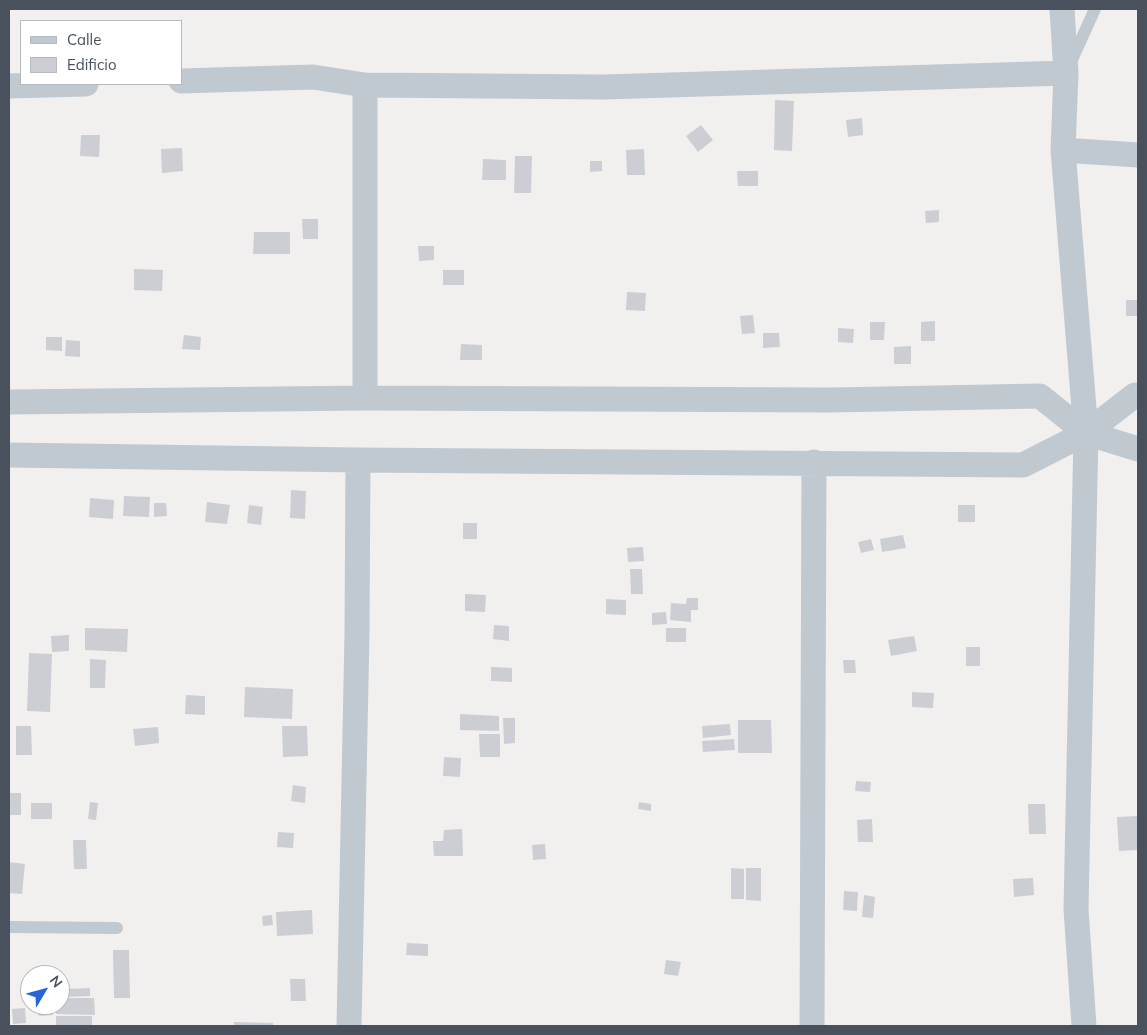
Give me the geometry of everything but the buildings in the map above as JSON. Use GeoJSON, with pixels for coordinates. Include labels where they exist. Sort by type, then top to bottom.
{"type":"FeatureCollection","features":[{"type":"Feature","properties":{"kind":"street"},"geometry":{"type":"LineString","coordinates":[[1062,9],[1066,74],[1063,150],[1086,433],[1076,909],[1084,1026]]}},
{"type":"Feature","properties":{"kind":"street"},"geometry":{"type":"LineString","coordinates":[[182,81],[313,77],[365,85],[604,87],[1066,74]]}},
{"type":"Feature","properties":{"kind":"street"},"geometry":{"type":"LineString","coordinates":[[9,86],[48,85]]}},
{"type":"Feature","properties":{"kind":"street"},"geometry":{"type":"LineString","coordinates":[[365,85],[365,398]]}},
{"type":"Feature","properties":{"kind":"street"},"geometry":{"type":"LineString","coordinates":[[1063,150],[1138,155]]}},
{"type":"Feature","properties":{"kind":"street"},"geometry":{"type":"LineString","coordinates":[[9,455],[358,460],[1023,465],[1086,433],[1135,395],[1138,395]]}},
{"type":"Feature","properties":{"kind":"street"},"geometry":{"type":"LineString","coordinates":[[9,402],[365,398],[831,400],[1040,396],[1086,433],[1138,449]]}},
{"type":"Feature","properties":{"kind":"street"},"geometry":{"type":"LineString","coordinates":[[349,1026],[357,633],[358,460]]}},
{"type":"Feature","properties":{"kind":"street"},"geometry":{"type":"LineString","coordinates":[[812,1026],[814,462]]}},
{"type":"Feature","properties":{"kind":"lane"},"geometry":{"type":"LineString","coordinates":[[1066,74],[1095,9]]}},
{"type":"Feature","properties":{"kind":"lane"},"geometry":{"type":"LineString","coordinates":[[9,927],[117,928]]}}]}
